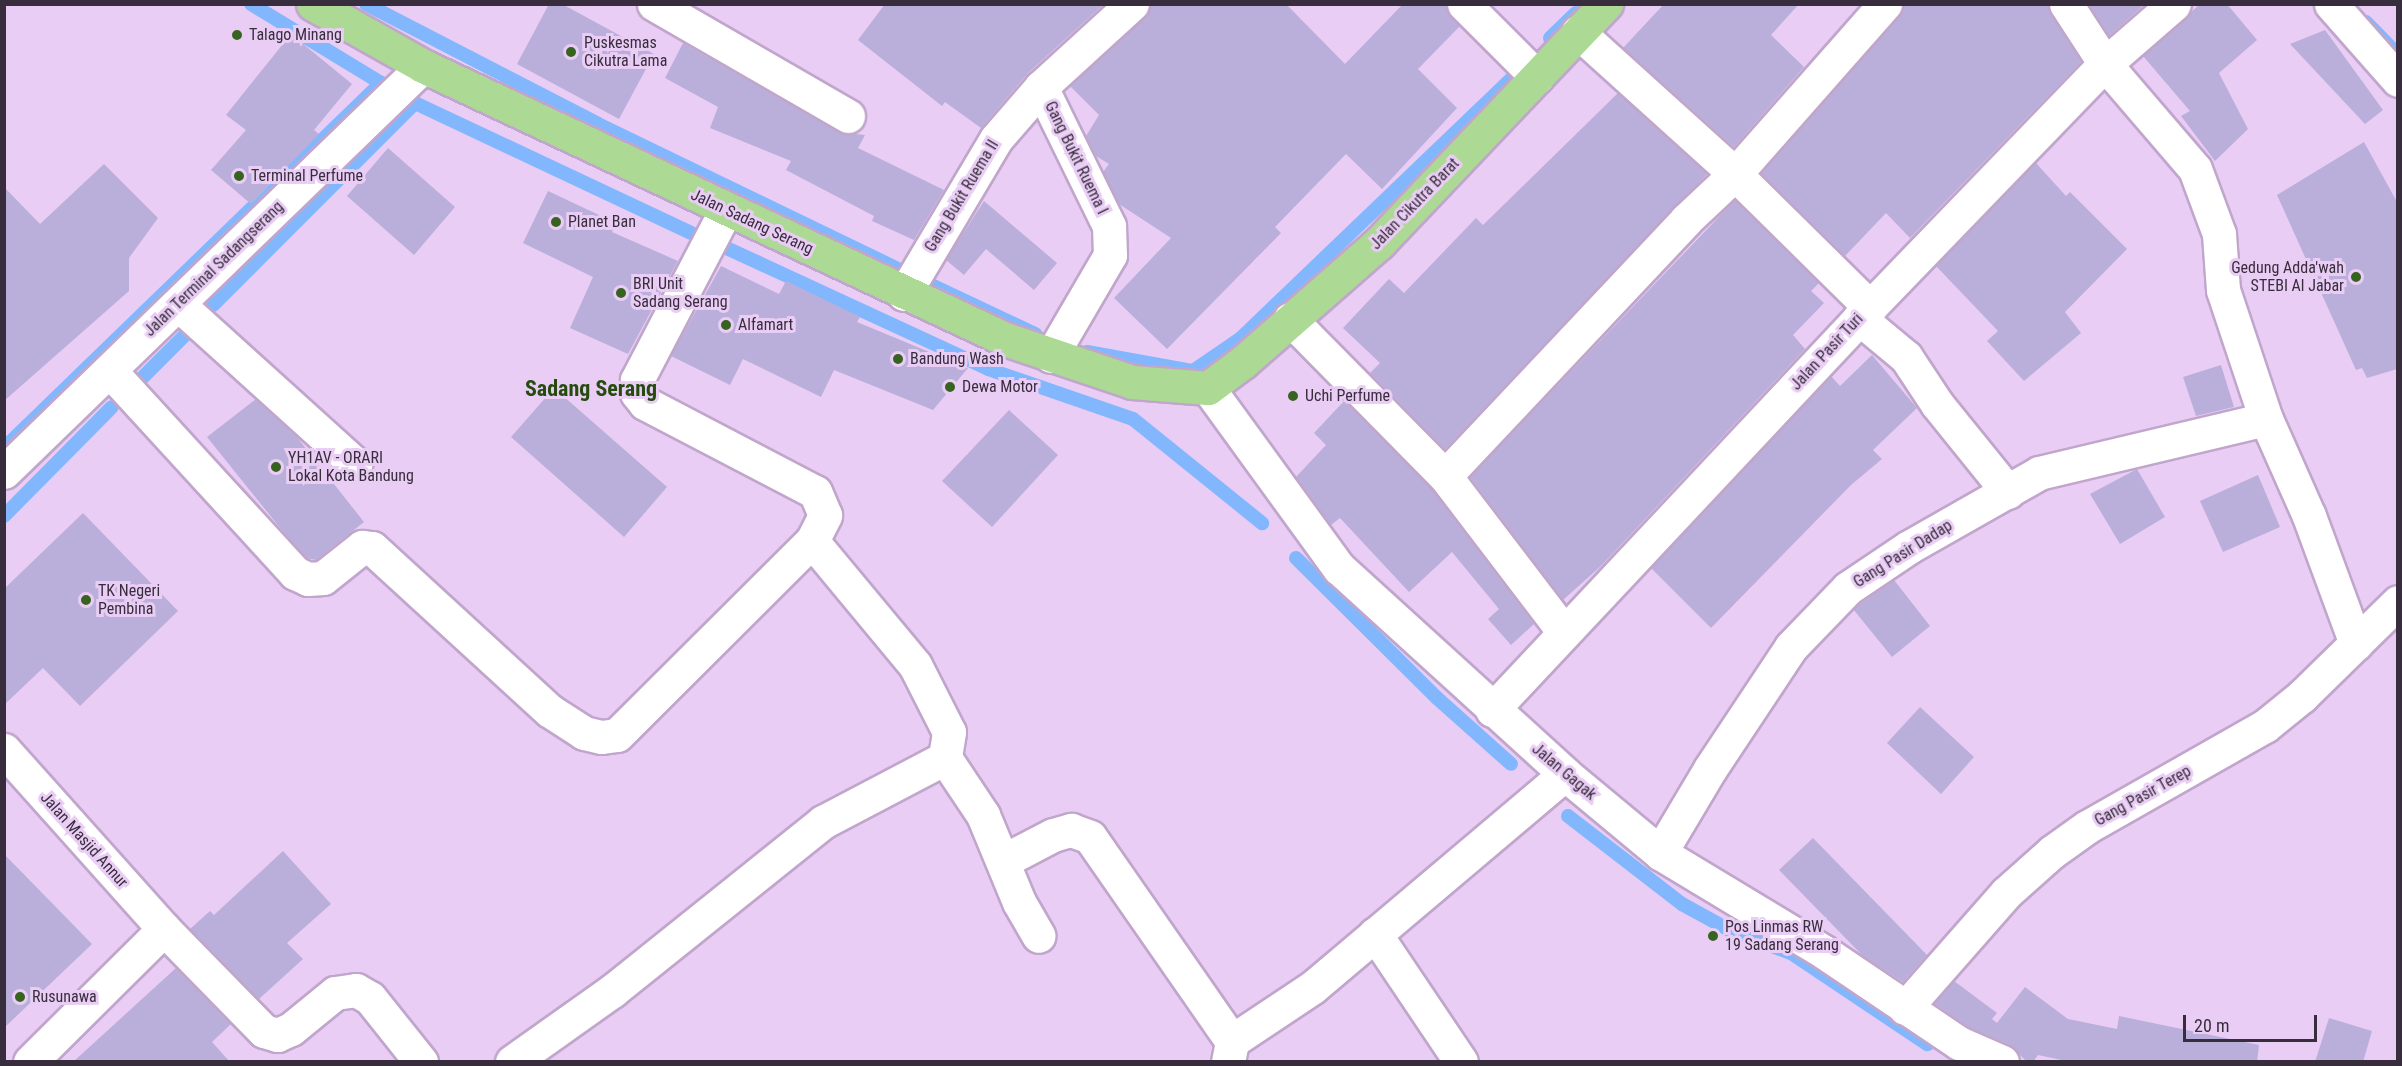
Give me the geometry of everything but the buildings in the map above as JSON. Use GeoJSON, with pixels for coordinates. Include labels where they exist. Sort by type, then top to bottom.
{"type":"FeatureCollection","features":[{"type":"Feature","properties":{"kind":"main road","name":"Jalan Sadang Serang"},"geometry":{"type":"LineString","coordinates":[[313,4],[423,66],[904,294],[1051,356],[1132,382],[1208,388]]}},
{"type":"Feature","properties":{"kind":"main road","name":"Jalan Cikutra Barat"},"geometry":{"type":"LineString","coordinates":[[1208,388],[1379,243],[1606,4]]}},
{"type":"Feature","properties":{"kind":"street"},"geometry":{"type":"LineString","coordinates":[[654,4],[848,116]]}},
{"type":"Feature","properties":{"kind":"street","name":"Gang Bukit Ruema II"},"geometry":{"type":"LineString","coordinates":[[904,294],[996,139],[1041,87],[1132,4]]}},
{"type":"Feature","properties":{"kind":"street"},"geometry":{"type":"LineString","coordinates":[[1464,4],[1537,77]]}},
{"type":"Feature","properties":{"kind":"street"},"geometry":{"type":"LineString","coordinates":[[1445,476],[1686,220],[1735,174],[1885,4]]}},
{"type":"Feature","properties":{"kind":"street"},"geometry":{"type":"LineString","coordinates":[[2066,4],[2105,64],[2195,170],[2219,234],[2223,290],[2266,419],[2310,516],[2356,644]]}},
{"type":"Feature","properties":{"kind":"street","name":"Jalan Pasir Turi"},"geometry":{"type":"LineString","coordinates":[[1492,710],[1563,631],[1864,312],[2105,64],[2174,4]]}},
{"type":"Feature","properties":{"kind":"street"},"geometry":{"type":"LineString","coordinates":[[2331,4],[2397,80]]}},
{"type":"Feature","properties":{"kind":"street"},"geometry":{"type":"LineString","coordinates":[[1578,32],[1735,174],[1906,357],[1937,404],[2008,492]]}},
{"type":"Feature","properties":{"kind":"street","name":"Jalan Terminal Sadangserang"},"geometry":{"type":"LineString","coordinates":[[4,472],[423,66]]}},
{"type":"Feature","properties":{"kind":"street","name":"Gang Bukit Ruema I"},"geometry":{"type":"LineString","coordinates":[[1041,87],[1109,226],[1110,245],[1110,255],[1051,356]]}},
{"type":"Feature","properties":{"kind":"street"},"geometry":{"type":"LineString","coordinates":[[110,371],[295,573],[308,579],[323,578],[362,547],[372,548],[550,711],[584,734],[602,737],[617,735],[812,541],[825,515],[814,492],[645,403],[637,393],[637,380],[726,210]]}},
{"type":"Feature","properties":{"kind":"street"},"geometry":{"type":"LineString","coordinates":[[178,304],[355,464]]}},
{"type":"Feature","properties":{"kind":"street"},"geometry":{"type":"LineString","coordinates":[[1290,320],[1445,476],[1563,631]]}},
{"type":"Feature","properties":{"kind":"street","name":"Jalan Gagak"},"geometry":{"type":"LineString","coordinates":[[1208,388],[1339,568],[1492,710],[1565,774],[1660,853],[1824,952],[1905,1008],[1954,1052],[2002,1062]]}},
{"type":"Feature","properties":{"kind":"street","name":"Gang Pasir Dadap"},"geometry":{"type":"LineString","coordinates":[[1660,853],[1710,769],[1791,647],[1848,588],[2039,473],[2266,419]]}},
{"type":"Feature","properties":{"kind":"street"},"geometry":{"type":"LineString","coordinates":[[812,541],[915,666],[949,732],[945,758],[983,815],[1019,902],[1039,936]]}},
{"type":"Feature","properties":{"kind":"street","name":"Gang Pasir Terep"},"geometry":{"type":"LineString","coordinates":[[1905,1008],[2006,893],[2052,852],[2086,827],[2265,726],[2302,696],[2397,602]]}},
{"type":"Feature","properties":{"kind":"street","name":"Jalan Masjid Annur"},"geometry":{"type":"LineString","coordinates":[[4,750],[164,929],[264,1031],[277,1035],[291,1029],[335,993],[356,990],[370,998],[421,1062]]}},
{"type":"Feature","properties":{"kind":"street"},"geometry":{"type":"LineString","coordinates":[[512,1062],[612,991],[823,822],[945,758]]}},
{"type":"Feature","properties":{"kind":"street"},"geometry":{"type":"LineString","coordinates":[[1003,861],[1053,835],[1071,831],[1090,837],[1230,1051],[1313,987],[1565,774]]}},
{"type":"Feature","properties":{"kind":"street"},"geometry":{"type":"LineString","coordinates":[[30,1062],[164,929]]}},
{"type":"Feature","properties":{"kind":"street"},"geometry":{"type":"LineString","coordinates":[[1375,934],[1461,1062]]}},
{"type":"Feature","properties":{"kind":"waterway"},"geometry":{"type":"LineString","coordinates":[[4,448],[381,83],[251,4]]}},
{"type":"Feature","properties":{"kind":"waterway"},"geometry":{"type":"LineString","coordinates":[[366,4],[598,124],[908,274]]}},
{"type":"Feature","properties":{"kind":"waterway"},"geometry":{"type":"LineString","coordinates":[[1550,38],[1576,13]]}},
{"type":"Feature","properties":{"kind":"waterway"},"geometry":{"type":"LineString","coordinates":[[2366,22],[2398,55]]}},
{"type":"Feature","properties":{"kind":"waterway"},"geometry":{"type":"LineString","coordinates":[[1087,352],[1193,371],[1241,338],[1515,75]]}},
{"type":"Feature","properties":{"kind":"waterway"},"geometry":{"type":"LineString","coordinates":[[213,305],[415,103],[691,233]]}},
{"type":"Feature","properties":{"kind":"waterway"},"geometry":{"type":"LineString","coordinates":[[720,245],[988,369],[1133,419],[1262,523]]}},
{"type":"Feature","properties":{"kind":"waterway"},"geometry":{"type":"LineString","coordinates":[[925,282],[1035,334]]}},
{"type":"Feature","properties":{"kind":"waterway"},"geometry":{"type":"LineString","coordinates":[[139,381],[186,334]]}},
{"type":"Feature","properties":{"kind":"waterway"},"geometry":{"type":"LineString","coordinates":[[4,516],[112,407]]}},
{"type":"Feature","properties":{"kind":"waterway"},"geometry":{"type":"LineString","coordinates":[[1296,558],[1437,698],[1511,764]]}},
{"type":"Feature","properties":{"kind":"waterway"},"geometry":{"type":"LineString","coordinates":[[1568,816],[1682,904],[1733,932],[1791,953],[1927,1044]]}},
{"type":"Feature","properties":{"kind":"place","name":"Talago Minang"},"geometry":{"type":"Point","coordinates":[237,35]}},
{"type":"Feature","properties":{"kind":"place","name":"Puskesmas Cikutra Lama"},"geometry":{"type":"Point","coordinates":[571,52]}},
{"type":"Feature","properties":{"kind":"place","name":"Terminal Perfume"},"geometry":{"type":"Point","coordinates":[239,176]}},
{"type":"Feature","properties":{"kind":"place","name":"Planet Ban"},"geometry":{"type":"Point","coordinates":[556,222]}},
{"type":"Feature","properties":{"kind":"place","name":"Gedung Adda'wah STEBI Al Jabar"},"geometry":{"type":"Point","coordinates":[2356,277]}},
{"type":"Feature","properties":{"kind":"place","name":"BRI Unit Sadang Serang"},"geometry":{"type":"Point","coordinates":[621,293]}},
{"type":"Feature","properties":{"kind":"place","name":"Alfamart"},"geometry":{"type":"Point","coordinates":[726,325]}},
{"type":"Feature","properties":{"kind":"place","name":"Bandung Wash"},"geometry":{"type":"Point","coordinates":[898,359]}},
{"type":"Feature","properties":{"kind":"place","name":"Dewa Motor"},"geometry":{"type":"Point","coordinates":[950,387]}},
{"type":"Feature","properties":{"kind":"place","name":"Uchi Perfume"},"geometry":{"type":"Point","coordinates":[1293,396]}},
{"type":"Feature","properties":{"kind":"place","name":"YH1AV - ORARI Lokal Kota Bandung"},"geometry":{"type":"Point","coordinates":[276,467]}},
{"type":"Feature","properties":{"kind":"place","name":"TK Negeri Pembina"},"geometry":{"type":"Point","coordinates":[86,600]}},
{"type":"Feature","properties":{"kind":"place","name":"Pos Linmas RW 19 Sadang Serang"},"geometry":{"type":"Point","coordinates":[1713,936]}},
{"type":"Feature","properties":{"kind":"place","name":"Rusunawa"},"geometry":{"type":"Point","coordinates":[20,997]}},
{"type":"Feature","properties":{"kind":"district","name":"Sadang Serang"},"geometry":{"type":"Point","coordinates":[591,389]}}]}
